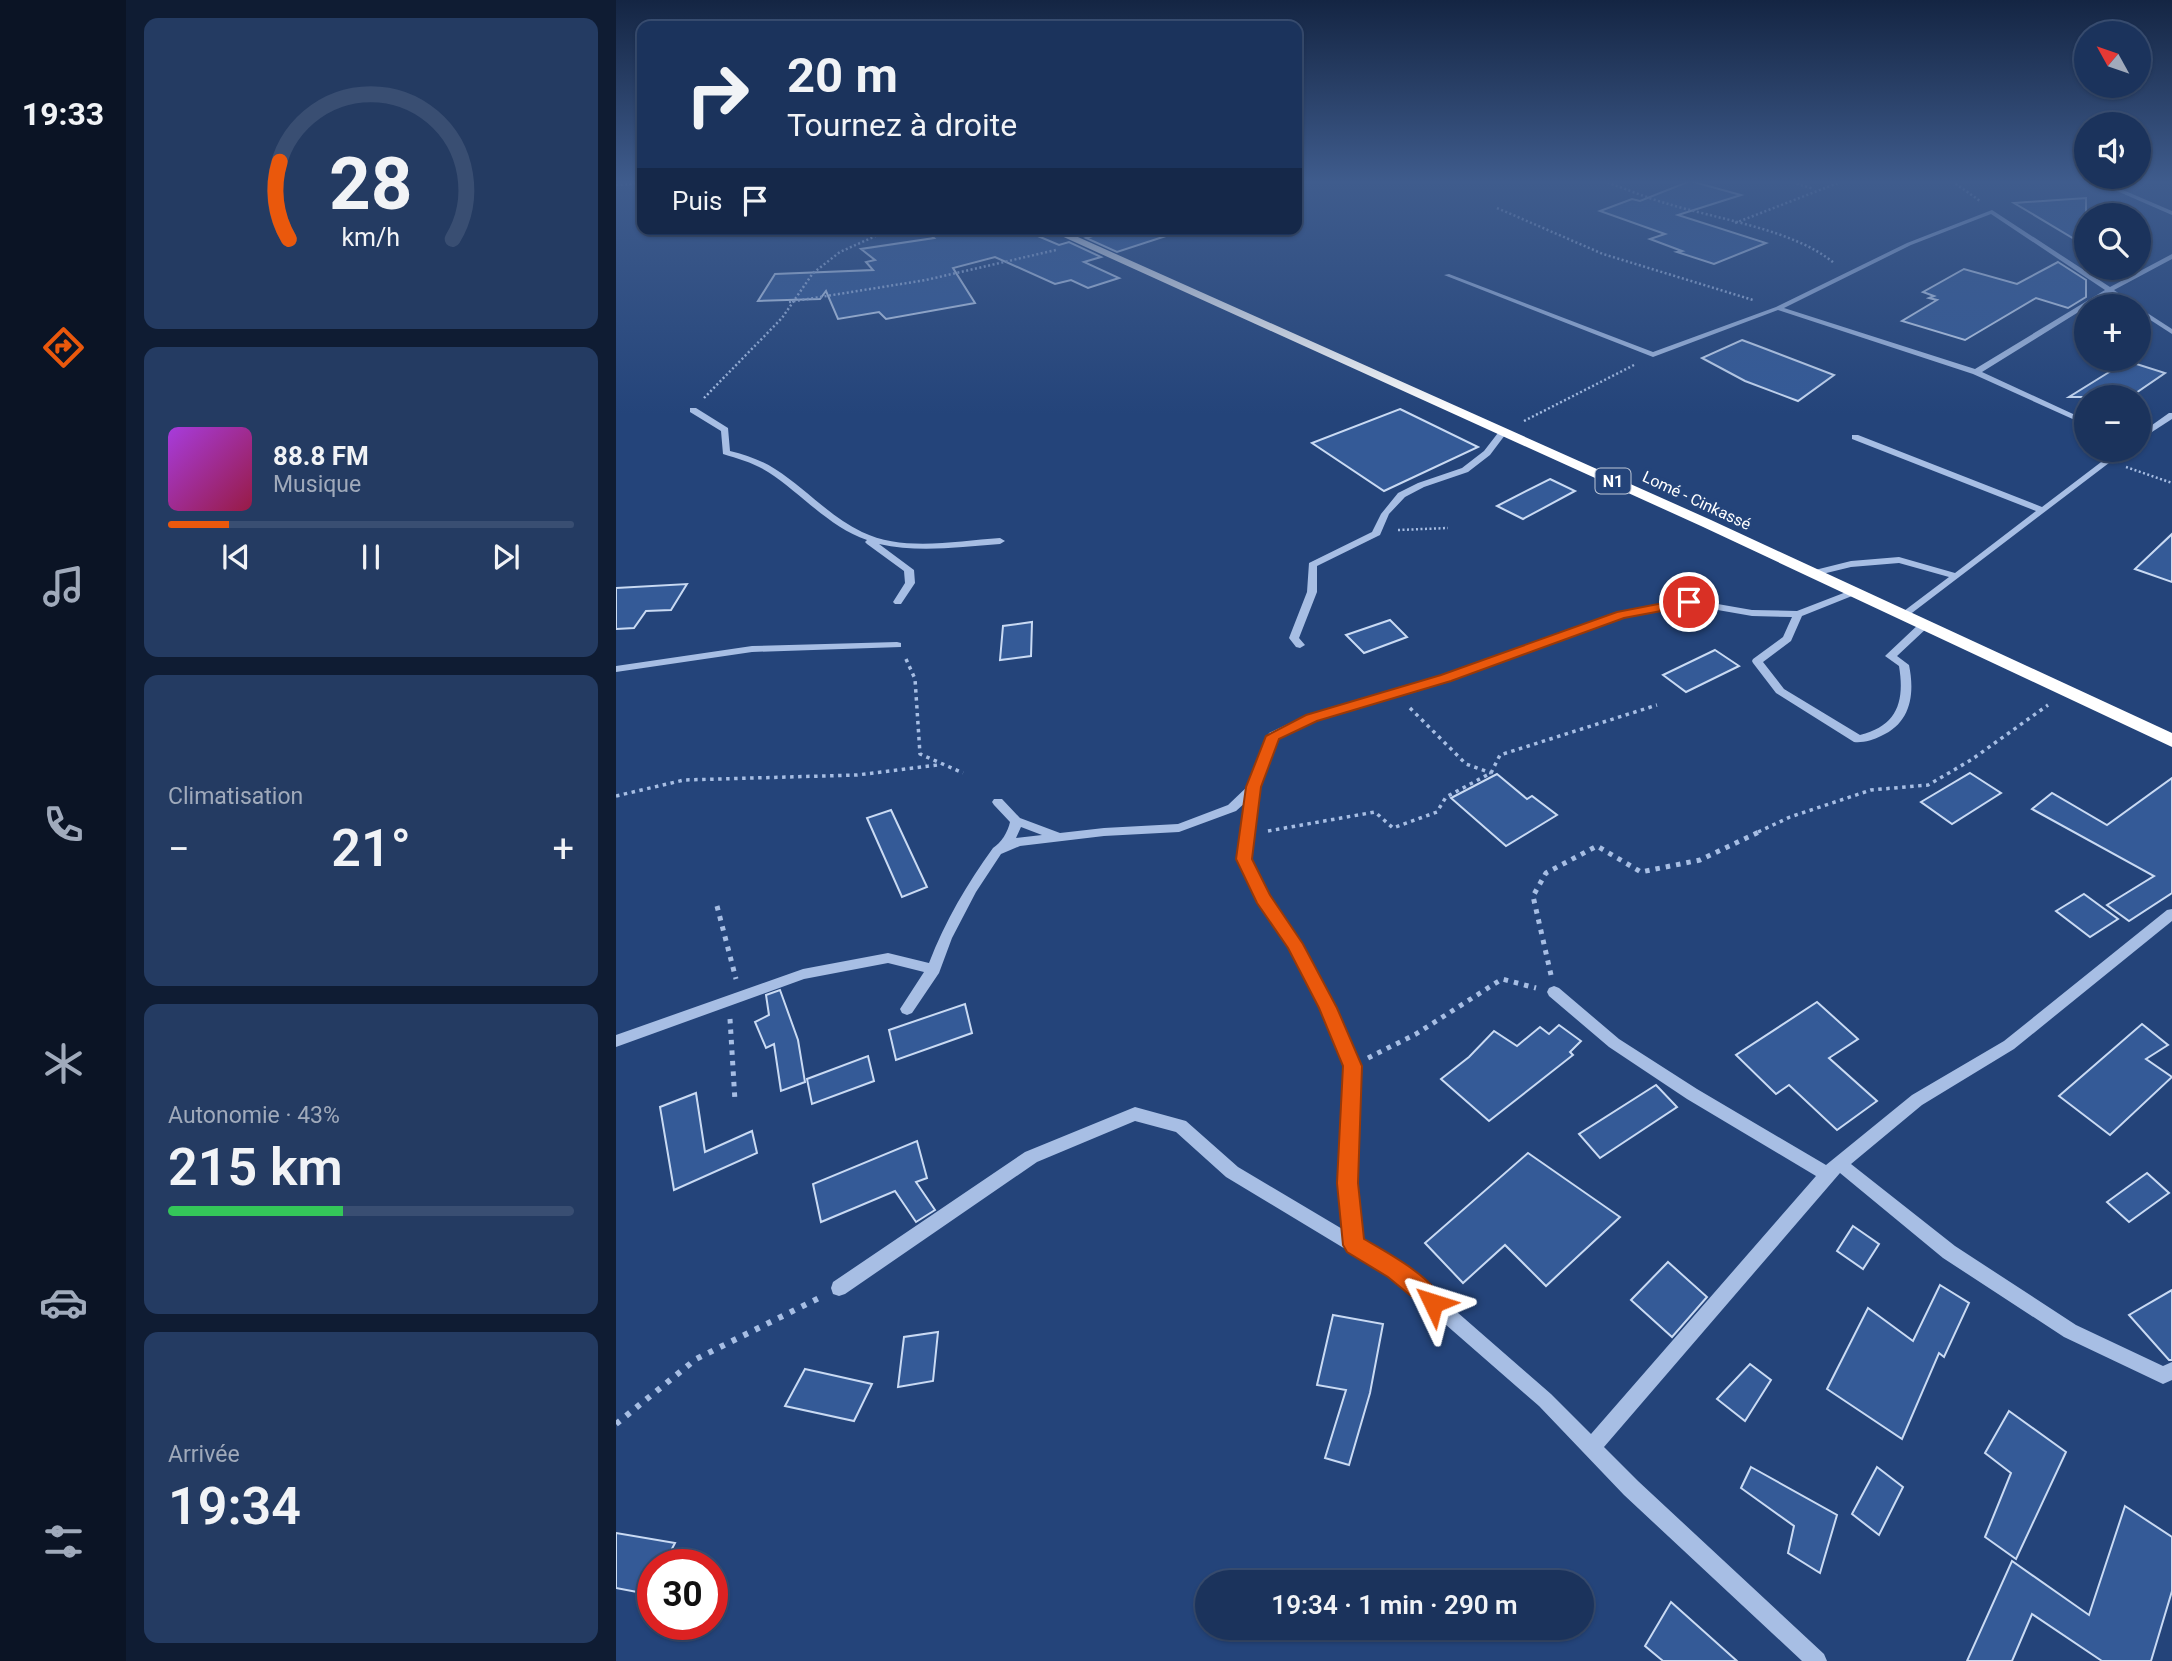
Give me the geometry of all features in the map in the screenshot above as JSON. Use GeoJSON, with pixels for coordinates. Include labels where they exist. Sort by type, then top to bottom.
{"type":"FeatureCollection","features":[{"type":"Feature","properties":{"kind":"highway","name":"Lomé - Cinkassé"},"geometry":{"type":"LineString","coordinates":[[1117,259],[1504,431],[2066,691],[2170,736]]}},
{"type":"Feature","properties":{"kind":"street"},"geometry":{"type":"LineString","coordinates":[[1447,275],[1653,355],[1778,308],[1880,259]]}},
{"type":"Feature","properties":{"kind":"street"},"geometry":{"type":"LineString","coordinates":[[2062,259],[2115,294]]}},
{"type":"Feature","properties":{"kind":"street"},"geometry":{"type":"LineString","coordinates":[[1976,372],[2109,290],[2167,259]]}},
{"type":"Feature","properties":{"kind":"street"},"geometry":{"type":"LineString","coordinates":[[1778,308],[1976,372],[2074,417]]}},
{"type":"Feature","properties":{"kind":"street"},"geometry":{"type":"LineString","coordinates":[[2151,318],[2172,332]]}},
{"type":"Feature","properties":{"kind":"street"},"geometry":{"type":"LineString","coordinates":[[693,410],[725,430],[726,452],[764,464],[786,478],[831,517],[862,535],[909,570],[910,583],[898,602]]}},
{"type":"Feature","properties":{"kind":"street"},"geometry":{"type":"LineString","coordinates":[[2151,430],[2172,415]]}},
{"type":"Feature","properties":{"kind":"street"},"geometry":{"type":"LineString","coordinates":[[1300,645],[1294,638],[1312,592],[1312,565],[1360,544],[1377,533],[1388,505],[1430,480],[1462,471],[1483,457],[1504,431]]}},
{"type":"Feature","properties":{"kind":"street"},"geometry":{"type":"LineString","coordinates":[[1855,437],[2042,510]]}},
{"type":"Feature","properties":{"kind":"street"},"geometry":{"type":"LineString","coordinates":[[1904,616],[2101,462]]}},
{"type":"Feature","properties":{"kind":"street"},"geometry":{"type":"LineString","coordinates":[[862,535],[903,545],[1000,541]]}},
{"type":"Feature","properties":{"kind":"street"},"geometry":{"type":"LineString","coordinates":[[1814,573],[1851,564],[1899,560],[1955,576]]}},
{"type":"Feature","properties":{"kind":"street"},"geometry":{"type":"LineString","coordinates":[[1354,1245],[1347,1183],[1352,1066],[1328,1008],[1295,944],[1263,898],[1244,859],[1254,787],[1273,736],[1311,718],[1504,658],[1622,614],[1689,602],[1752,613],[1798,614],[1854,592]]}},
{"type":"Feature","properties":{"kind":"street"},"geometry":{"type":"LineString","coordinates":[[1798,614],[1787,639],[1757,661],[1780,691],[1858,739],[1877,736],[1896,724],[1904,701],[1907,677],[1904,665],[1890,656],[1924,625]]}},
{"type":"Feature","properties":{"kind":"street"},"geometry":{"type":"LineString","coordinates":[[616,669],[752,649],[897,645]]}},
{"type":"Feature","properties":{"kind":"street"},"geometry":{"type":"LineString","coordinates":[[997,851],[1018,842],[1179,828],[1232,808],[1254,787]]}},
{"type":"Feature","properties":{"kind":"street"},"geometry":{"type":"LineString","coordinates":[[998,802],[1016,821],[1059,837]]}},
{"type":"Feature","properties":{"kind":"street"},"geometry":{"type":"LineString","coordinates":[[907,1009],[934,969],[945,938],[971,889],[997,851],[1014,832],[1016,821]]}},
{"type":"Feature","properties":{"kind":"street"},"geometry":{"type":"LineString","coordinates":[[1591,1448],[1833,1169],[1917,1100],[2008,1045],[2172,914]]}},
{"type":"Feature","properties":{"kind":"street"},"geometry":{"type":"LineString","coordinates":[[616,1041],[803,974],[888,958],[934,969]]}},
{"type":"Feature","properties":{"kind":"street"},"geometry":{"type":"LineString","coordinates":[[1554,992],[1614,1044],[1724,1114],[1833,1169],[1949,1252],[2070,1331],[2163,1376],[2172,1371]]}},
{"type":"Feature","properties":{"kind":"street"},"geometry":{"type":"LineString","coordinates":[[839,1288],[1031,1157],[1135,1114],[1181,1126],[1232,1172],[1396,1270],[1545,1400],[1591,1448],[1817,1661]]}},
{"type":"Feature","properties":{"kind":"path"},"geometry":{"type":"LineString","coordinates":[[693,410],[782,318],[789,302],[816,266],[833,259]]}},
{"type":"Feature","properties":{"kind":"path"},"geometry":{"type":"LineString","coordinates":[[789,302],[926,280],[1020,259]]}},
{"type":"Feature","properties":{"kind":"path"},"geometry":{"type":"LineString","coordinates":[[1618,259],[1778,308]]}},
{"type":"Feature","properties":{"kind":"path"},"geometry":{"type":"LineString","coordinates":[[1831,259],[1841,276]]}},
{"type":"Feature","properties":{"kind":"path"},"geometry":{"type":"LineString","coordinates":[[1504,431],[1653,355]]}},
{"type":"Feature","properties":{"kind":"path"},"geometry":{"type":"LineString","coordinates":[[2123,462],[2172,482]]}},
{"type":"Feature","properties":{"kind":"path"},"geometry":{"type":"LineString","coordinates":[[1377,530],[1448,528]]}},
{"type":"Feature","properties":{"kind":"path"},"geometry":{"type":"LineString","coordinates":[[897,645],[915,679],[920,754],[937,765]]}},
{"type":"Feature","properties":{"kind":"path"},"geometry":{"type":"LineString","coordinates":[[1352,1066],[1416,1034],[1502,979],[1554,992],[1533,896],[1546,873],[1597,846],[1641,872],[1700,860],[1790,817],[1860,794],[1897,786],[1928,785],[1971,760],[2066,691]]}},
{"type":"Feature","properties":{"kind":"path"},"geometry":{"type":"LineString","coordinates":[[1394,694],[1466,764],[1491,773]]}},
{"type":"Feature","properties":{"kind":"path"},"geometry":{"type":"LineString","coordinates":[[1248,833],[1375,812],[1393,828],[1437,812],[1446,797],[1491,773],[1500,755],[1533,748],[1605,719],[1657,705]]}},
{"type":"Feature","properties":{"kind":"path"},"geometry":{"type":"LineString","coordinates":[[616,796],[684,780],[743,776],[857,775],[937,765],[953,765],[963,773]]}},
{"type":"Feature","properties":{"kind":"path"},"geometry":{"type":"LineString","coordinates":[[616,1424],[696,1359],[839,1288]]}},
{"type":"Feature","properties":{"kind":"building"},"geometry":{"type":"Polygon","coordinates":[[[873,259],[989,259],[953,268],[975,303],[886,319],[879,312],[838,319],[826,291],[820,299],[758,301],[775,274],[873,270],[866,262],[875,260],[873,259]]]}},
{"type":"Feature","properties":{"kind":"building"},"geometry":{"type":"Polygon","coordinates":[[[998,259],[1096,259],[1084,262],[1119,278],[1088,288],[1071,280],[1055,284],[998,259]]]}},
{"type":"Feature","properties":{"kind":"building"},"geometry":{"type":"Polygon","coordinates":[[[1697,259],[1728,259],[1714,264],[1697,259]]]}},
{"type":"Feature","properties":{"kind":"building"},"geometry":{"type":"Polygon","coordinates":[[[2058,262],[2074,272],[2074,280],[2086,280],[2086,294],[2074,294],[2074,304],[2068,308],[2036,298],[1965,340],[1902,321],[1937,300],[1929,298],[1934,296],[1923,292],[1964,269],[2017,284],[2058,262]]]}},
{"type":"Feature","properties":{"kind":"building"},"geometry":{"type":"Polygon","coordinates":[[[1742,340],[1834,375],[1798,401],[1745,381],[1702,358],[1742,340]]]}},
{"type":"Feature","properties":{"kind":"building"},"geometry":{"type":"Polygon","coordinates":[[[2151,369],[2165,373],[2148,385],[2088,385],[2111,371],[2151,371],[2151,369]]]}},
{"type":"Feature","properties":{"kind":"building"},"geometry":{"type":"Polygon","coordinates":[[[1400,409],[1478,447],[1384,491],[1312,443],[1400,409]]]}},
{"type":"Feature","properties":{"kind":"building"},"geometry":{"type":"Polygon","coordinates":[[[1550,479],[1575,491],[1523,519],[1497,506],[1550,479]]]}},
{"type":"Feature","properties":{"kind":"building"},"geometry":{"type":"Polygon","coordinates":[[[2172,534],[2172,582],[2135,569],[2172,534]]]}},
{"type":"Feature","properties":{"kind":"building"},"geometry":{"type":"Polygon","coordinates":[[[687,584],[671,610],[646,611],[634,628],[616,629],[616,588],[687,584]]]}},
{"type":"Feature","properties":{"kind":"building"},"geometry":{"type":"Polygon","coordinates":[[[1390,620],[1407,637],[1364,653],[1346,635],[1390,620]]]}},
{"type":"Feature","properties":{"kind":"building"},"geometry":{"type":"Polygon","coordinates":[[[1032,622],[1031,656],[1000,660],[1003,626],[1032,622]]]}},
{"type":"Feature","properties":{"kind":"building"},"geometry":{"type":"Polygon","coordinates":[[[1715,650],[1739,666],[1686,692],[1663,675],[1715,650]]]}},
{"type":"Feature","properties":{"kind":"building"},"geometry":{"type":"Polygon","coordinates":[[[1970,773],[2001,793],[1952,824],[1921,802],[1970,773]]]}},
{"type":"Feature","properties":{"kind":"building"},"geometry":{"type":"Polygon","coordinates":[[[1497,774],[1527,799],[1532,796],[1557,815],[1506,846],[1451,798],[1497,774]]]}},
{"type":"Feature","properties":{"kind":"building"},"geometry":{"type":"Polygon","coordinates":[[[2172,778],[2172,893],[2129,921],[2107,905],[2154,876],[2032,809],[2052,793],[2107,825],[2172,778]]]}},
{"type":"Feature","properties":{"kind":"building"},"geometry":{"type":"Polygon","coordinates":[[[891,810],[927,887],[902,897],[867,818],[891,810]]]}},
{"type":"Feature","properties":{"kind":"building"},"geometry":{"type":"Polygon","coordinates":[[[2084,894],[2118,919],[2090,937],[2056,911],[2084,894]]]}},
{"type":"Feature","properties":{"kind":"building"},"geometry":{"type":"Polygon","coordinates":[[[780,990],[798,1040],[805,1082],[781,1091],[774,1044],[766,1048],[755,1022],[769,1015],[766,995],[780,990]]]}},
{"type":"Feature","properties":{"kind":"building"},"geometry":{"type":"Polygon","coordinates":[[[1817,1002],[1858,1039],[1829,1058],[1877,1101],[1837,1130],[1789,1085],[1776,1094],[1736,1055],[1817,1002]]]}},
{"type":"Feature","properties":{"kind":"building"},"geometry":{"type":"Polygon","coordinates":[[[965,1004],[972,1033],[896,1060],[889,1030],[965,1004]]]}},
{"type":"Feature","properties":{"kind":"building"},"geometry":{"type":"Polygon","coordinates":[[[2142,1024],[2168,1045],[2146,1059],[2172,1077],[2110,1135],[2059,1096],[2142,1024]]]}},
{"type":"Feature","properties":{"kind":"building"},"geometry":{"type":"Polygon","coordinates":[[[1559,1025],[1581,1041],[1570,1052],[1573,1055],[1489,1121],[1441,1079],[1469,1057],[1494,1031],[1517,1046],[1540,1027],[1549,1034],[1559,1025]]]}},
{"type":"Feature","properties":{"kind":"building"},"geometry":{"type":"Polygon","coordinates":[[[868,1056],[874,1081],[812,1104],[807,1079],[868,1056]]]}},
{"type":"Feature","properties":{"kind":"building"},"geometry":{"type":"Polygon","coordinates":[[[1656,1085],[1677,1107],[1600,1158],[1579,1134],[1656,1085]]]}},
{"type":"Feature","properties":{"kind":"building"},"geometry":{"type":"Polygon","coordinates":[[[696,1093],[705,1152],[752,1131],[757,1153],[674,1190],[660,1107],[696,1093]]]}},
{"type":"Feature","properties":{"kind":"building"},"geometry":{"type":"Polygon","coordinates":[[[917,1141],[927,1178],[916,1182],[935,1210],[916,1222],[895,1191],[821,1222],[813,1184],[917,1141]]]}},
{"type":"Feature","properties":{"kind":"building"},"geometry":{"type":"Polygon","coordinates":[[[1528,1153],[1620,1217],[1546,1286],[1505,1245],[1463,1283],[1425,1243],[1528,1153]]]}},
{"type":"Feature","properties":{"kind":"building"},"geometry":{"type":"Polygon","coordinates":[[[2147,1173],[2169,1193],[2129,1222],[2107,1202],[2147,1173]]]}},
{"type":"Feature","properties":{"kind":"building"},"geometry":{"type":"Polygon","coordinates":[[[1853,1226],[1879,1244],[1863,1269],[1837,1251],[1853,1226]]]}},
{"type":"Feature","properties":{"kind":"building"},"geometry":{"type":"Polygon","coordinates":[[[1668,1262],[1707,1297],[1672,1337],[1631,1300],[1668,1262]]]}},
{"type":"Feature","properties":{"kind":"building"},"geometry":{"type":"Polygon","coordinates":[[[1940,1285],[1969,1303],[1944,1357],[1939,1353],[1902,1439],[1827,1389],[1868,1308],[1913,1341],[1940,1285]]]}},
{"type":"Feature","properties":{"kind":"building"},"geometry":{"type":"Polygon","coordinates":[[[2172,1290],[2172,1360],[2169,1360],[2129,1315],[2172,1290]]]}},
{"type":"Feature","properties":{"kind":"building"},"geometry":{"type":"Polygon","coordinates":[[[1333,1315],[1383,1324],[1370,1393],[1349,1465],[1325,1458],[1346,1390],[1317,1385],[1333,1315]]]}},
{"type":"Feature","properties":{"kind":"building"},"geometry":{"type":"Polygon","coordinates":[[[938,1332],[933,1381],[898,1387],[904,1337],[938,1332]]]}},
{"type":"Feature","properties":{"kind":"building"},"geometry":{"type":"Polygon","coordinates":[[[1750,1364],[1771,1380],[1745,1421],[1717,1399],[1750,1364]]]}},
{"type":"Feature","properties":{"kind":"building"},"geometry":{"type":"Polygon","coordinates":[[[805,1369],[872,1384],[854,1421],[785,1406],[805,1369]]]}},
{"type":"Feature","properties":{"kind":"building"},"geometry":{"type":"Polygon","coordinates":[[[2009,1411],[2066,1452],[2016,1559],[1985,1537],[2011,1473],[1985,1453],[2009,1411]]]}},
{"type":"Feature","properties":{"kind":"building"},"geometry":{"type":"Polygon","coordinates":[[[1751,1467],[1837,1515],[1820,1573],[1788,1553],[1794,1526],[1741,1488],[1751,1467]]]}},
{"type":"Feature","properties":{"kind":"building"},"geometry":{"type":"Polygon","coordinates":[[[1877,1467],[1903,1487],[1879,1535],[1852,1514],[1877,1467]]]}},
{"type":"Feature","properties":{"kind":"building"},"geometry":{"type":"Polygon","coordinates":[[[2125,1506],[2172,1537],[2172,1591],[2151,1661],[2102,1661],[2032,1614],[2012,1661],[1967,1661],[2012,1561],[2089,1615],[2125,1506]]]}},
{"type":"Feature","properties":{"kind":"building"},"geometry":{"type":"Polygon","coordinates":[[[616,1533],[675,1543],[672,1549],[637,1549],[637,1592],[616,1588],[616,1533]]]}},
{"type":"Feature","properties":{"kind":"building"},"geometry":{"type":"Polygon","coordinates":[[[1671,1602],[1737,1661],[1663,1661],[1645,1646],[1671,1602]]]}},
{"type":"Feature","properties":{"kind":"route"},"geometry":{"type":"LineString","coordinates":[[1433,1303],[1396,1270],[1354,1245],[1347,1183],[1352,1066],[1328,1008],[1295,944],[1263,898],[1244,859],[1254,787],[1261,762],[1273,736],[1311,718],[1446,678],[1622,614],[1689,602]]}}]}
